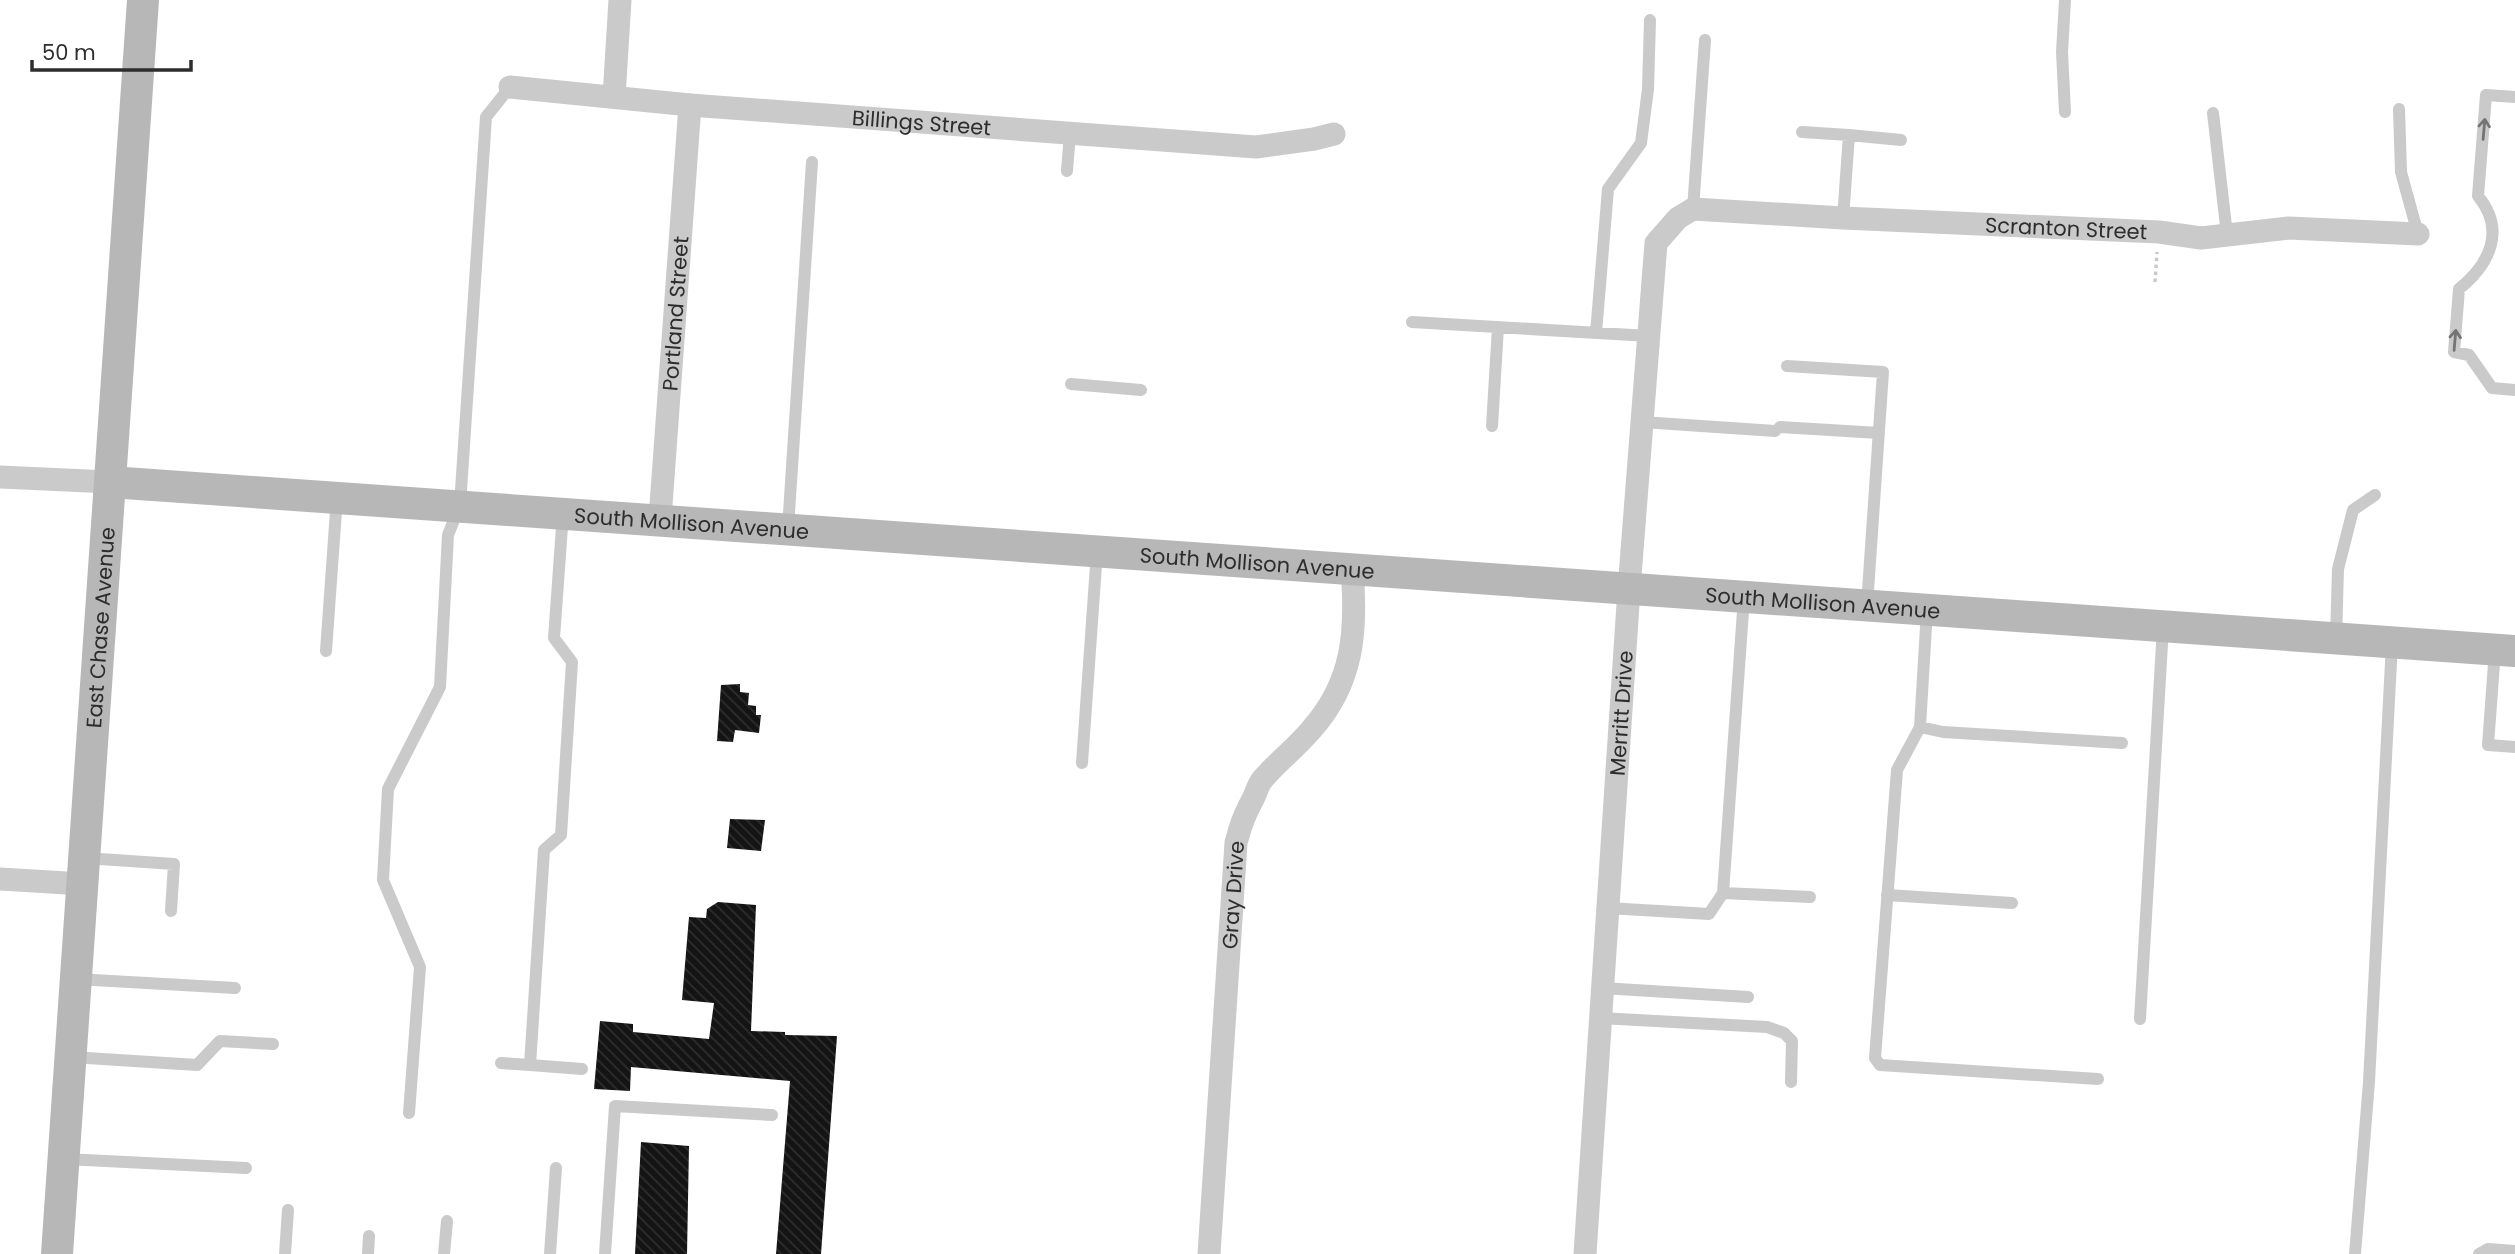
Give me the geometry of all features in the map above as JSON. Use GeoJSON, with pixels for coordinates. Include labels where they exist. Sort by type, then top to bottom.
{"type":"FeatureCollection","features":[{"type":"Feature","properties":{"kind":"main road","name":"East Chase Avenue"},"geometry":{"type":"LineString","coordinates":[[57,1254],[143,0]]}},
{"type":"Feature","properties":{"kind":"main road","name":"South Mollison Avenue"},"geometry":{"type":"LineString","coordinates":[[110,482],[2505,650]]}},
{"type":"Feature","properties":{"kind":"street"},"geometry":{"type":"LineString","coordinates":[[614,97],[620,0]]}},
{"type":"Feature","properties":{"kind":"street","name":"Billings Street"},"geometry":{"type":"LineString","coordinates":[[510,86],[690,105],[1256,147],[1334,134]]}},
{"type":"Feature","properties":{"kind":"street","name":"Portland Street"},"geometry":{"type":"LineString","coordinates":[[660,519],[690,105]]}},
{"type":"Feature","properties":{"kind":"street","name":"Scranton Street"},"geometry":{"type":"LineString","coordinates":[[1704,209],[2159,232],[2201,238],[2290,228],[2418,234]]}},
{"type":"Feature","properties":{"kind":"street","name":"Merritt Drive"},"geometry":{"type":"LineString","coordinates":[[1585,1254],[1629,589],[1656,243],[1678,218],[1704,209]]}},
{"type":"Feature","properties":{"kind":"street","name":"South Mollison Avenue"},"geometry":{"type":"LineString","coordinates":[[0,477],[110,482]]}},
{"type":"Feature","properties":{"kind":"street","name":"Gray Drive"},"geometry":{"type":"LineString","coordinates":[[1209,1254],[1236,844],[1243,814],[1260,782],[1311,731],[1324,714],[1343,678],[1355,620],[1352,569]]}},
{"type":"Feature","properties":{"kind":"street"},"geometry":{"type":"LineString","coordinates":[[0,878],[84,871]]}},
{"type":"Feature","properties":{"kind":"lane"},"geometry":{"type":"LineString","coordinates":[[2064,111],[2062,52],[2065,0]]}},
{"type":"Feature","properties":{"kind":"lane"},"geometry":{"type":"LineString","coordinates":[[1596,333],[1608,189],[1641,143],[1648,89],[1650,20]]}},
{"type":"Feature","properties":{"kind":"lane"},"geometry":{"type":"LineString","coordinates":[[1704,209],[1705,40]]}},
{"type":"Feature","properties":{"kind":"lane"},"geometry":{"type":"LineString","coordinates":[[409,1113],[420,967],[383,880],[388,789],[440,687],[448,535],[460,505],[486,117],[510,86]]}},
{"type":"Feature","properties":{"kind":"lane"},"geometry":{"type":"LineString","coordinates":[[2515,97],[2486,95],[2478,195],[2487,206],[2493,232],[2483,265],[2459,289],[2454,352],[2469,355],[2491,388],[2515,390]]}},
{"type":"Feature","properties":{"kind":"lane"},"geometry":{"type":"LineString","coordinates":[[2399,109],[2401,172],[2418,234]]}},
{"type":"Feature","properties":{"kind":"lane"},"geometry":{"type":"LineString","coordinates":[[2213,113],[2227,236]]}},
{"type":"Feature","properties":{"kind":"lane"},"geometry":{"type":"LineString","coordinates":[[1802,132],[1901,140]]}},
{"type":"Feature","properties":{"kind":"lane"},"geometry":{"type":"LineString","coordinates":[[1067,171],[1070,133]]}},
{"type":"Feature","properties":{"kind":"lane"},"geometry":{"type":"LineString","coordinates":[[1843,218],[1849,135]]}},
{"type":"Feature","properties":{"kind":"lane"},"geometry":{"type":"LineString","coordinates":[[788,528],[812,162]]}},
{"type":"Feature","properties":{"kind":"lane"},"geometry":{"type":"LineString","coordinates":[[1412,322],[1649,336]]}},
{"type":"Feature","properties":{"kind":"lane"},"geometry":{"type":"LineString","coordinates":[[1492,426],[1498,327]]}},
{"type":"Feature","properties":{"kind":"lane"},"geometry":{"type":"LineString","coordinates":[[1787,366],[1884,372],[1867,606]]}},
{"type":"Feature","properties":{"kind":"lane"},"geometry":{"type":"LineString","coordinates":[[1071,384],[1141,390]]}},
{"type":"Feature","properties":{"kind":"lane"},"geometry":{"type":"LineString","coordinates":[[1642,422],[1879,433]]}},
{"type":"Feature","properties":{"kind":"lane"},"geometry":{"type":"LineString","coordinates":[[2336,638],[2338,569],[2353,510],[2375,495]]}},
{"type":"Feature","properties":{"kind":"lane"},"geometry":{"type":"LineString","coordinates":[[326,651],[337,497]]}},
{"type":"Feature","properties":{"kind":"lane"},"geometry":{"type":"LineString","coordinates":[[530,1065],[544,850],[561,835],[572,662],[554,638],[563,513]]}},
{"type":"Feature","properties":{"kind":"lane"},"geometry":{"type":"LineString","coordinates":[[1082,763],[1097,551]]}},
{"type":"Feature","properties":{"kind":"lane"},"geometry":{"type":"LineString","coordinates":[[1608,908],[1709,914],[1723,893],[1744,597]]}},
{"type":"Feature","properties":{"kind":"lane"},"geometry":{"type":"LineString","coordinates":[[1927,610],[1920,727],[1897,771],[1875,1058],[1880,1065],[2098,1079]]}},
{"type":"Feature","properties":{"kind":"lane"},"geometry":{"type":"LineString","coordinates":[[2140,1020],[2163,626]]}},
{"type":"Feature","properties":{"kind":"lane"},"geometry":{"type":"LineString","coordinates":[[2355,1254],[2369,1082],[2392,642]]}},
{"type":"Feature","properties":{"kind":"lane"},"geometry":{"type":"LineString","coordinates":[[2505,650],[2488,746],[2515,747]]}},
{"type":"Feature","properties":{"kind":"lane"},"geometry":{"type":"LineString","coordinates":[[1920,727],[1942,732],[2122,743]]}},
{"type":"Feature","properties":{"kind":"lane"},"geometry":{"type":"LineString","coordinates":[[84,871],[174,864],[171,911]]}},
{"type":"Feature","properties":{"kind":"lane"},"geometry":{"type":"LineString","coordinates":[[1723,893],[1810,897]]}},
{"type":"Feature","properties":{"kind":"lane"},"geometry":{"type":"LineString","coordinates":[[1887,895],[2012,903]]}},
{"type":"Feature","properties":{"kind":"lane"},"geometry":{"type":"LineString","coordinates":[[76,979],[235,988]]}},
{"type":"Feature","properties":{"kind":"lane"},"geometry":{"type":"LineString","coordinates":[[1602,988],[1748,998]]}},
{"type":"Feature","properties":{"kind":"lane"},"geometry":{"type":"LineString","coordinates":[[1600,1018],[1767,1027],[1784,1033],[1792,1041],[1791,1082]]}},
{"type":"Feature","properties":{"kind":"lane"},"geometry":{"type":"LineString","coordinates":[[71,1056],[197,1065],[220,1041],[272,1044]]}},
{"type":"Feature","properties":{"kind":"lane"},"geometry":{"type":"LineString","coordinates":[[501,1063],[582,1069]]}},
{"type":"Feature","properties":{"kind":"lane"},"geometry":{"type":"LineString","coordinates":[[605,1254],[615,1107],[772,1115]]}},
{"type":"Feature","properties":{"kind":"lane"},"geometry":{"type":"LineString","coordinates":[[64,1159],[246,1168]]}},
{"type":"Feature","properties":{"kind":"lane"},"geometry":{"type":"LineString","coordinates":[[550,1254],[556,1168]]}},
{"type":"Feature","properties":{"kind":"lane"},"geometry":{"type":"LineString","coordinates":[[285,1254],[288,1210]]}},
{"type":"Feature","properties":{"kind":"lane"},"geometry":{"type":"LineString","coordinates":[[444,1254],[447,1221]]}},
{"type":"Feature","properties":{"kind":"lane"},"geometry":{"type":"LineString","coordinates":[[368,1254],[369,1236]]}},
{"type":"Feature","properties":{"kind":"lane"},"geometry":{"type":"LineString","coordinates":[[2479,1254],[2488,1249],[2515,1251]]}},
{"type":"Feature","properties":{"kind":"path"},"geometry":{"type":"LineString","coordinates":[[2155,282],[2159,232]]}},
{"type":"Feature","properties":{"kind":"building"},"geometry":{"type":"Polygon","coordinates":[[[740,684],[740,692],[749,693],[748,705],[756,706],[756,715],[761,715],[759,733],[735,730],[733,742],[717,741],[721,685],[740,684]]]}},
{"type":"Feature","properties":{"kind":"building"},"geometry":{"type":"Polygon","coordinates":[[[730,819],[765,820],[761,851],[727,848],[730,819]]]}},
{"type":"Feature","properties":{"kind":"building"},"geometry":{"type":"Polygon","coordinates":[[[718,902],[756,905],[751,1031],[837,1036],[821,1254],[776,1254],[790,1081],[631,1067],[630,1091],[594,1089],[600,1021],[633,1024],[633,1032],[709,1039],[714,1003],[682,1000],[689,917],[706,918],[707,909],[718,902]]]}},
{"type":"Feature","properties":{"kind":"building"},"geometry":{"type":"Polygon","coordinates":[[[641,1142],[689,1146],[687,1254],[635,1254],[641,1142]]]}}]}
